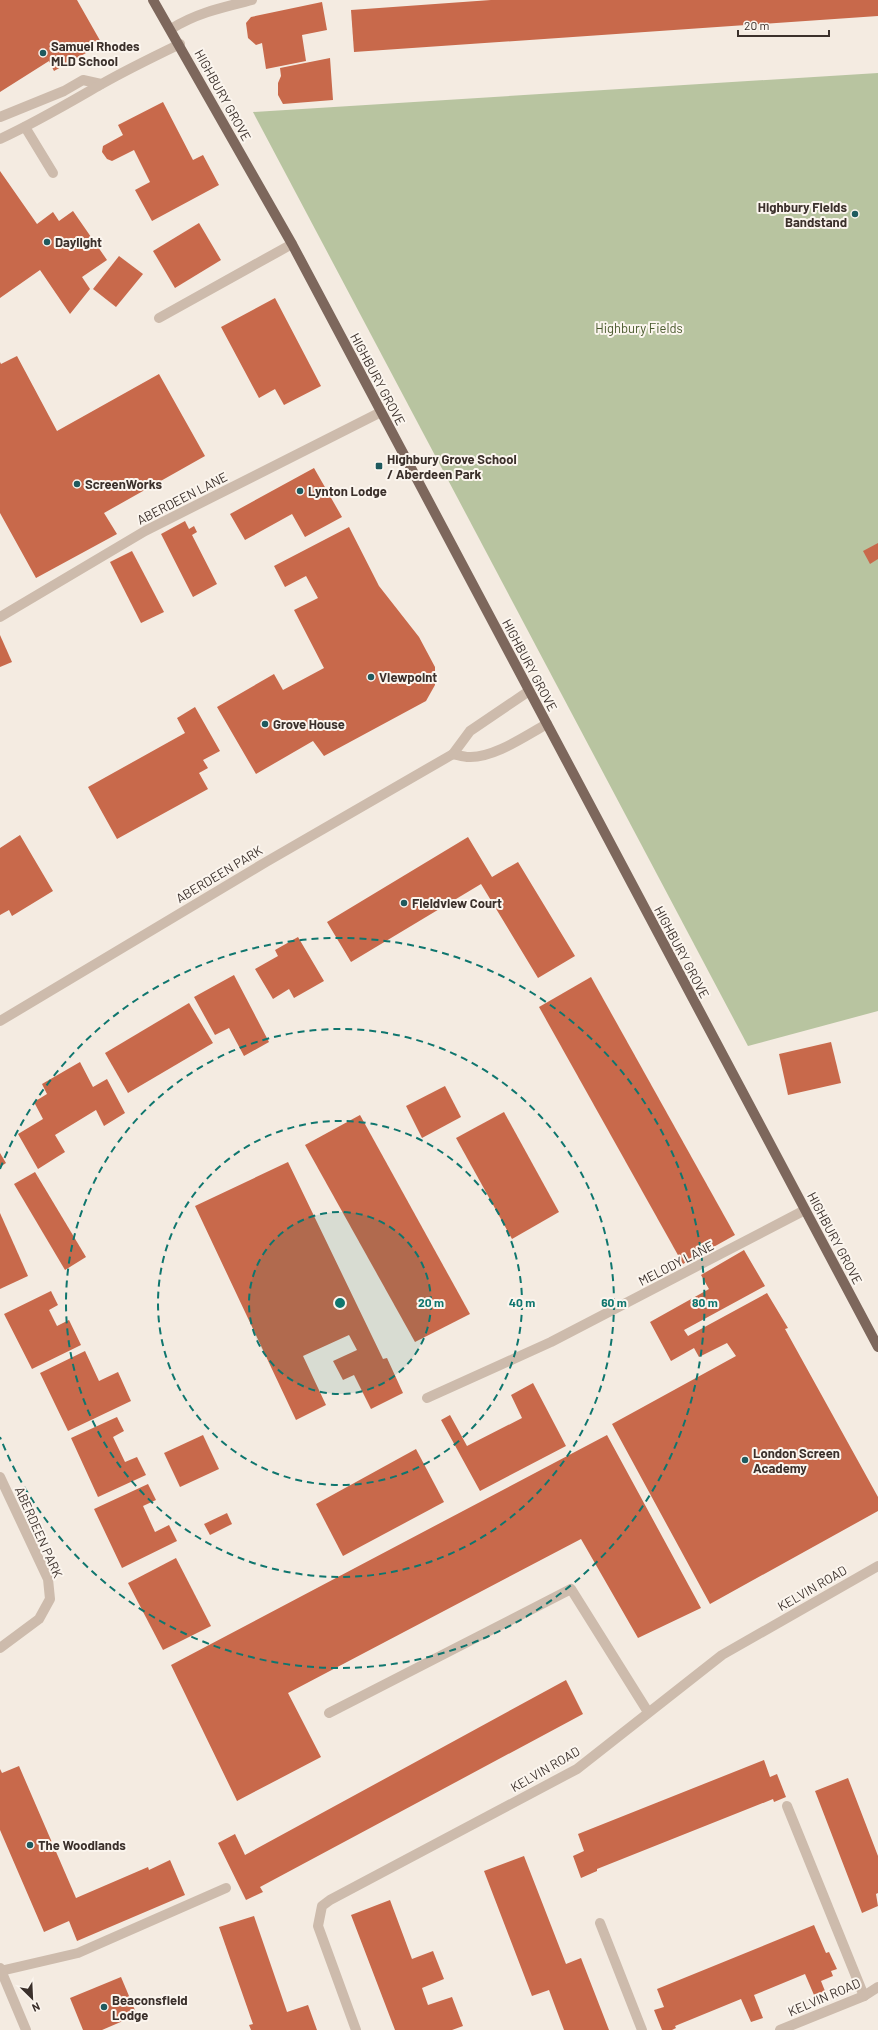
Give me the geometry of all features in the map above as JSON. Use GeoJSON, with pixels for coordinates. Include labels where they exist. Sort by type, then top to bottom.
{"type":"FeatureCollection","features":[{"type":"Feature","properties":{"kind":"main road","name":"HIGHBURY GROVE"},"geometry":{"type":"LineString","coordinates":[[153,0],[180,44],[292,244],[878,1347]]}},
{"type":"Feature","properties":{"kind":"street"},"geometry":{"type":"LineString","coordinates":[[171,29],[186,19],[252,0]]}},
{"type":"Feature","properties":{"kind":"street"},"geometry":{"type":"LineString","coordinates":[[0,139],[25,128],[101,84],[180,44]]}},
{"type":"Feature","properties":{"kind":"street"},"geometry":{"type":"LineString","coordinates":[[0,117],[64,91],[83,80],[101,84]]}},
{"type":"Feature","properties":{"kind":"street"},"geometry":{"type":"LineString","coordinates":[[25,128],[53,173]]}},
{"type":"Feature","properties":{"kind":"street"},"geometry":{"type":"LineString","coordinates":[[159,318],[292,244]]}},
{"type":"Feature","properties":{"kind":"street","name":"ABERDEEN LANE"},"geometry":{"type":"LineString","coordinates":[[0,617],[145,530],[381,412]]}},
{"type":"Feature","properties":{"kind":"street","name":"ABERDEEN PARK"},"geometry":{"type":"LineString","coordinates":[[0,1021],[238,878],[453,754],[470,731],[529,691]]}},
{"type":"Feature","properties":{"kind":"street"},"geometry":{"type":"LineString","coordinates":[[453,754],[468,757],[481,756],[508,746],[547,724]]}},
{"type":"Feature","properties":{"kind":"street","name":"MELODY LANE"},"geometry":{"type":"LineString","coordinates":[[427,1398],[551,1342],[805,1210]]}},
{"type":"Feature","properties":{"kind":"street","name":"ABERDEEN PARK"},"geometry":{"type":"LineString","coordinates":[[0,1477],[48,1579],[50,1599],[39,1618],[0,1648]]}},
{"type":"Feature","properties":{"kind":"street","name":"KELVIN ROAD"},"geometry":{"type":"LineString","coordinates":[[356,2030],[318,1926],[322,1906],[330,1900],[577,1769],[722,1655],[878,1566]]}},
{"type":"Feature","properties":{"kind":"street"},"geometry":{"type":"LineString","coordinates":[[330,1713],[571,1589],[648,1712]]}},
{"type":"Feature","properties":{"kind":"street"},"geometry":{"type":"LineString","coordinates":[[787,1806],[864,1996]]}},
{"type":"Feature","properties":{"kind":"street"},"geometry":{"type":"LineString","coordinates":[[26,2030],[1,1969],[78,1953],[226,1888]]}},
{"type":"Feature","properties":{"kind":"street"},"geometry":{"type":"LineString","coordinates":[[600,1923],[642,2030]]}},
{"type":"Feature","properties":{"kind":"street","name":"KELVIN ROAD"},"geometry":{"type":"LineString","coordinates":[[780,2030],[864,1996],[878,1987]]}},
{"type":"Feature","properties":{"kind":"green space","name":"Highbury Fields"},"geometry":{"type":"Polygon","coordinates":[[[878,73],[878,1011],[748,1046],[253,112],[878,73]]]}},
{"type":"Feature","properties":{"kind":"building","name":"Samuel Rhodes MLD School"},"geometry":{"type":"Polygon","coordinates":[[[0,0],[77,0],[102,44],[54,71],[49,61],[0,92],[0,0]]]}},
{"type":"Feature","properties":{"kind":"building"},"geometry":{"type":"Polygon","coordinates":[[[491,0],[878,0],[878,16],[354,52],[351,10],[491,0]]]}},
{"type":"Feature","properties":{"kind":"building"},"geometry":{"type":"Polygon","coordinates":[[[322,2],[327,30],[302,35],[306,61],[266,69],[262,43],[256,45],[248,38],[246,23],[251,17],[322,2]]]}},
{"type":"Feature","properties":{"kind":"building"},"geometry":{"type":"Polygon","coordinates":[[[330,58],[333,100],[283,104],[278,95],[278,83],[281,76],[280,68],[330,58]]]}},
{"type":"Feature","properties":{"kind":"building"},"geometry":{"type":"Polygon","coordinates":[[[163,102],[193,160],[203,155],[219,185],[152,221],[135,190],[150,182],[134,150],[112,161],[107,159],[102,152],[103,146],[123,135],[118,125],[163,102]]]}},
{"type":"Feature","properties":{"kind":"building","name":"Daylight"},"geometry":{"type":"Polygon","coordinates":[[[0,171],[37,224],[53,212],[59,221],[73,211],[107,260],[82,277],[90,289],[70,314],[40,270],[0,298],[0,171]]]}},
{"type":"Feature","properties":{"kind":"building"},"geometry":{"type":"Polygon","coordinates":[[[199,223],[221,260],[175,288],[153,251],[199,223]]]}},
{"type":"Feature","properties":{"kind":"building"},"geometry":{"type":"Polygon","coordinates":[[[119,256],[143,274],[116,307],[93,289],[119,256]]]}},
{"type":"Feature","properties":{"kind":"building"},"geometry":{"type":"Polygon","coordinates":[[[275,298],[321,386],[284,405],[275,389],[259,398],[221,327],[275,298]]]}},
{"type":"Feature","properties":{"kind":"building","name":"ScreenWorks"},"geometry":{"type":"Polygon","coordinates":[[[17,356],[57,431],[159,374],[205,456],[104,513],[117,534],[36,578],[0,513],[0,362],[1,364],[17,356]]]}},
{"type":"Feature","properties":{"kind":"building","name":"Lynton Lodge"},"geometry":{"type":"Polygon","coordinates":[[[314,468],[342,517],[305,537],[292,514],[245,540],[230,514],[314,468]]]}},
{"type":"Feature","properties":{"kind":"building"},"geometry":{"type":"Polygon","coordinates":[[[185,521],[189,529],[194,526],[197,532],[192,535],[217,584],[193,597],[161,534],[185,521]]]}},
{"type":"Feature","properties":{"kind":"building"},"geometry":{"type":"Polygon","coordinates":[[[349,527],[379,586],[419,637],[435,667],[435,685],[426,701],[324,756],[313,741],[256,774],[217,707],[274,674],[283,690],[324,668],[294,610],[318,598],[306,576],[285,587],[274,566],[349,527]]]}},
{"type":"Feature","properties":{"kind":"building"},"geometry":{"type":"Polygon","coordinates":[[[878,543],[878,559],[870,564],[863,551],[878,543]]]}},
{"type":"Feature","properties":{"kind":"building"},"geometry":{"type":"Polygon","coordinates":[[[132,551],[164,612],[141,623],[110,562],[132,551]]]}},
{"type":"Feature","properties":{"kind":"building"},"geometry":{"type":"Polygon","coordinates":[[[0,635],[12,662],[0,667],[0,635]]]}},
{"type":"Feature","properties":{"kind":"building"},"geometry":{"type":"Polygon","coordinates":[[[195,707],[220,751],[203,760],[208,768],[199,773],[208,789],[117,839],[88,787],[185,733],[177,718],[195,707]]]}},
{"type":"Feature","properties":{"kind":"building"},"geometry":{"type":"Polygon","coordinates":[[[20,835],[53,891],[12,916],[9,910],[0,915],[0,848],[20,835]]]}},
{"type":"Feature","properties":{"kind":"building","name":"Fieldview Court"},"geometry":{"type":"Polygon","coordinates":[[[468,837],[492,877],[518,862],[575,956],[538,978],[481,884],[351,962],[327,922],[468,837]]]}},
{"type":"Feature","properties":{"kind":"building"},"geometry":{"type":"Polygon","coordinates":[[[298,937],[324,981],[294,998],[289,989],[273,999],[255,969],[278,956],[275,950],[298,937]]]}},
{"type":"Feature","properties":{"kind":"building"},"geometry":{"type":"Polygon","coordinates":[[[234,975],[269,1042],[244,1056],[229,1028],[215,1035],[194,997],[234,975]]]}},
{"type":"Feature","properties":{"kind":"building"},"geometry":{"type":"Polygon","coordinates":[[[591,977],[735,1235],[683,1264],[539,1007],[591,977]]]}},
{"type":"Feature","properties":{"kind":"building"},"geometry":{"type":"Polygon","coordinates":[[[189,1003],[213,1043],[128,1093],[105,1053],[189,1003]]]}},
{"type":"Feature","properties":{"kind":"building"},"geometry":{"type":"Polygon","coordinates":[[[831,1042],[841,1083],[788,1095],[779,1054],[831,1042]]]}},
{"type":"Feature","properties":{"kind":"building"},"geometry":{"type":"Polygon","coordinates":[[[80,1062],[93,1087],[107,1079],[125,1113],[104,1126],[96,1110],[55,1135],[65,1152],[38,1169],[18,1134],[43,1119],[34,1102],[47,1094],[42,1084],[80,1062]]]}},
{"type":"Feature","properties":{"kind":"building"},"geometry":{"type":"Polygon","coordinates":[[[445,1086],[461,1117],[422,1138],[406,1106],[445,1086]]]}},
{"type":"Feature","properties":{"kind":"building"},"geometry":{"type":"Polygon","coordinates":[[[504,1112],[559,1212],[512,1239],[456,1138],[504,1112]]]}},
{"type":"Feature","properties":{"kind":"building"},"geometry":{"type":"Polygon","coordinates":[[[360,1115],[470,1314],[415,1342],[305,1145],[360,1115]]]}},
{"type":"Feature","properties":{"kind":"building"},"geometry":{"type":"Polygon","coordinates":[[[0,1153],[6,1163],[0,1167],[0,1153]]]}},
{"type":"Feature","properties":{"kind":"building"},"geometry":{"type":"Polygon","coordinates":[[[288,1162],[383,1359],[387,1358],[403,1393],[371,1409],[354,1375],[343,1380],[333,1361],[357,1350],[349,1335],[303,1356],[326,1405],[296,1420],[195,1206],[288,1162]]]}},
{"type":"Feature","properties":{"kind":"building"},"geometry":{"type":"Polygon","coordinates":[[[35,1172],[86,1257],[65,1270],[14,1184],[35,1172]]]}},
{"type":"Feature","properties":{"kind":"building"},"geometry":{"type":"Polygon","coordinates":[[[0,1213],[28,1276],[0,1289],[0,1213]]]}},
{"type":"Feature","properties":{"kind":"building","name":"London Screen Academy"},"geometry":{"type":"Polygon","coordinates":[[[744,1250],[765,1286],[684,1330],[688,1336],[767,1293],[788,1328],[785,1329],[878,1497],[878,1511],[710,1604],[612,1424],[736,1356],[727,1343],[699,1357],[694,1348],[671,1361],[650,1322],[709,1289],[701,1275],[744,1250]]]}},
{"type":"Feature","properties":{"kind":"building"},"geometry":{"type":"Polygon","coordinates":[[[51,1291],[58,1305],[49,1310],[57,1326],[69,1320],[81,1345],[32,1369],[4,1314],[51,1291]]]}},
{"type":"Feature","properties":{"kind":"building"},"geometry":{"type":"Polygon","coordinates":[[[85,1351],[99,1381],[118,1372],[131,1401],[68,1431],[40,1373],[85,1351]]]}},
{"type":"Feature","properties":{"kind":"building"},"geometry":{"type":"Polygon","coordinates":[[[533,1383],[566,1446],[480,1491],[441,1420],[450,1415],[467,1446],[522,1418],[511,1395],[533,1383]]]}},
{"type":"Feature","properties":{"kind":"building"},"geometry":{"type":"Polygon","coordinates":[[[117,1417],[124,1431],[113,1437],[125,1462],[137,1457],[146,1475],[98,1497],[71,1438],[117,1417]]]}},
{"type":"Feature","properties":{"kind":"building"},"geometry":{"type":"Polygon","coordinates":[[[203,1435],[219,1469],[180,1487],[164,1453],[203,1435]]]}},
{"type":"Feature","properties":{"kind":"building"},"geometry":{"type":"Polygon","coordinates":[[[607,1435],[701,1608],[638,1638],[581,1539],[288,1693],[321,1757],[237,1801],[171,1665],[607,1435]]]}},
{"type":"Feature","properties":{"kind":"building"},"geometry":{"type":"Polygon","coordinates":[[[416,1449],[444,1502],[343,1556],[316,1504],[416,1449]]]}},
{"type":"Feature","properties":{"kind":"building"},"geometry":{"type":"Polygon","coordinates":[[[148,1484],[156,1500],[143,1506],[155,1532],[169,1525],[177,1541],[122,1568],[94,1509],[148,1484]]]}},
{"type":"Feature","properties":{"kind":"building"},"geometry":{"type":"Polygon","coordinates":[[[227,1513],[232,1524],[210,1535],[204,1524],[227,1513]]]}},
{"type":"Feature","properties":{"kind":"building"},"geometry":{"type":"Polygon","coordinates":[[[176,1558],[211,1626],[163,1650],[128,1583],[176,1558]]]}},
{"type":"Feature","properties":{"kind":"building"},"geometry":{"type":"Polygon","coordinates":[[[566,1680],[583,1714],[260,1887],[263,1892],[246,1900],[218,1843],[235,1834],[245,1855],[566,1680]]]}},
{"type":"Feature","properties":{"kind":"building"},"geometry":{"type":"Polygon","coordinates":[[[764,1760],[770,1777],[777,1774],[786,1797],[774,1802],[773,1799],[597,1869],[597,1871],[581,1878],[573,1856],[584,1851],[578,1834],[764,1760]]]}},
{"type":"Feature","properties":{"kind":"building","name":"The Woodlands"},"geometry":{"type":"Polygon","coordinates":[[[19,1766],[76,1898],[148,1867],[149,1870],[170,1860],[185,1895],[77,1941],[69,1921],[44,1932],[0,1830],[0,1769],[2,1773],[19,1766]]]}},
{"type":"Feature","properties":{"kind":"building"},"geometry":{"type":"Polygon","coordinates":[[[848,1778],[878,1856],[878,1893],[876,1894],[878,1906],[862,1913],[815,1791],[848,1778]]]}},
{"type":"Feature","properties":{"kind":"building"},"geometry":{"type":"Polygon","coordinates":[[[524,1856],[566,1964],[581,1958],[609,2030],[564,2030],[549,1990],[532,1996],[484,1871],[524,1856]]]}},
{"type":"Feature","properties":{"kind":"building"},"geometry":{"type":"Polygon","coordinates":[[[390,1900],[412,1959],[433,1951],[444,1979],[422,1988],[428,2005],[452,1997],[463,2026],[452,2030],[395,2030],[351,1915],[390,1900]]]}},
{"type":"Feature","properties":{"kind":"building"},"geometry":{"type":"Polygon","coordinates":[[[254,1916],[287,2012],[308,2005],[317,2030],[251,2030],[249,2025],[253,2024],[219,1927],[254,1916]]]}},
{"type":"Feature","properties":{"kind":"building"},"geometry":{"type":"Polygon","coordinates":[[[814,1925],[826,1953],[829,1952],[837,1969],[831,1971],[833,1976],[821,1981],[825,1991],[814,1995],[805,1974],[754,1995],[763,2018],[751,2022],[741,1999],[675,2026],[676,2028],[672,2030],[662,2030],[654,2010],[664,2007],[657,1989],[814,1925]]]}},
{"type":"Feature","properties":{"kind":"building","name":"Beaconsfield Lodge"},"geometry":{"type":"Polygon","coordinates":[[[121,1977],[137,2015],[102,2030],[83,2030],[70,1998],[121,1977]]]}},
{"type":"Feature","properties":{"kind":"place","name":"Samuel Rhodes MLD School"},"geometry":{"type":"Point","coordinates":[43,53]}},
{"type":"Feature","properties":{"kind":"place","name":"Highbury Fields Bandstand"},"geometry":{"type":"Point","coordinates":[855,214]}},
{"type":"Feature","properties":{"kind":"place","name":"Daylight"},"geometry":{"type":"Point","coordinates":[47,242]}},
{"type":"Feature","properties":{"kind":"place","name":"Highbury Grove School / Aberdeen Park"},"geometry":{"type":"Point","coordinates":[379,466]}},
{"type":"Feature","properties":{"kind":"place","name":"ScreenWorks"},"geometry":{"type":"Point","coordinates":[77,484]}},
{"type":"Feature","properties":{"kind":"place","name":"Lynton Lodge"},"geometry":{"type":"Point","coordinates":[300,491]}},
{"type":"Feature","properties":{"kind":"place","name":"Viewpoint"},"geometry":{"type":"Point","coordinates":[371,677]}},
{"type":"Feature","properties":{"kind":"place","name":"Grove House"},"geometry":{"type":"Point","coordinates":[265,724]}},
{"type":"Feature","properties":{"kind":"place","name":"Fieldview Court"},"geometry":{"type":"Point","coordinates":[404,903]}},
{"type":"Feature","properties":{"kind":"place","name":"London Screen Academy"},"geometry":{"type":"Point","coordinates":[745,1460]}},
{"type":"Feature","properties":{"kind":"place","name":"The Woodlands"},"geometry":{"type":"Point","coordinates":[30,1845]}},
{"type":"Feature","properties":{"kind":"place","name":"Beaconsfield Lodge"},"geometry":{"type":"Point","coordinates":[104,2007]}}]}
